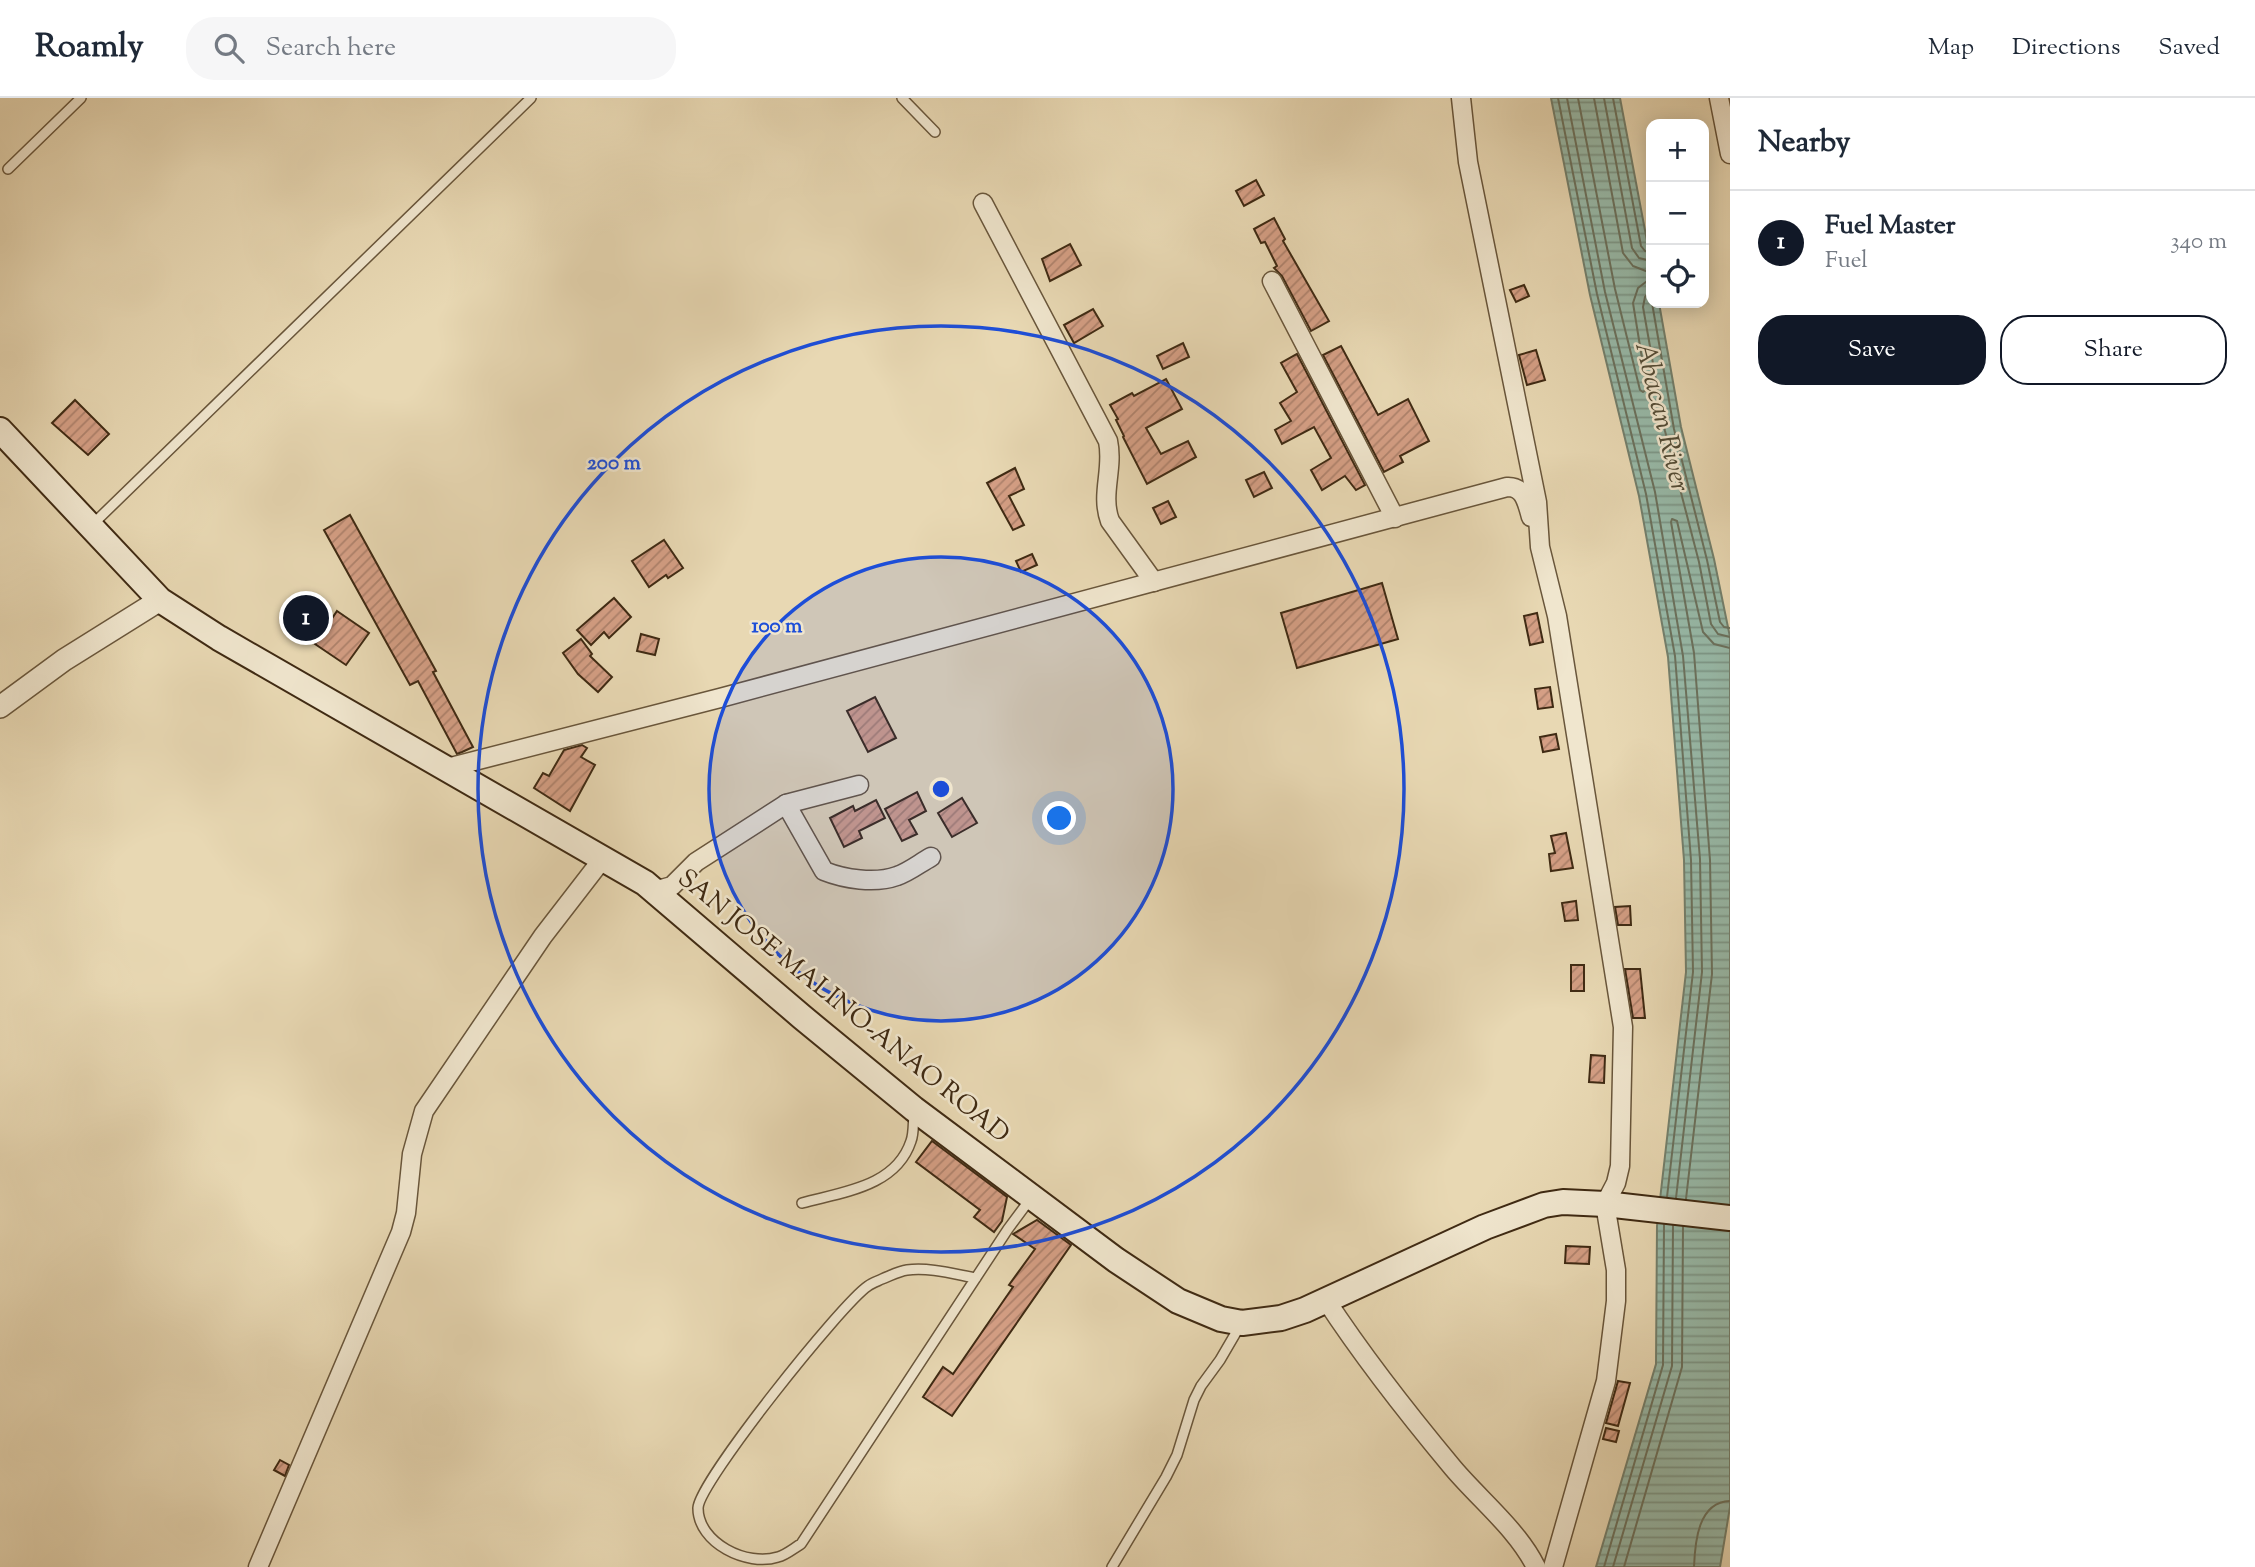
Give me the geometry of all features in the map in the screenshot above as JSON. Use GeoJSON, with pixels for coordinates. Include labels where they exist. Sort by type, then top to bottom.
{"type":"FeatureCollection","features":[{"type":"Feature","properties":{"kind":"main road","name":"SAN JOSE MALINO-ANAO ROAD"},"geometry":{"type":"LineString","coordinates":[[0,430],[160,600],[219,638],[645,883],[914,1109],[1116,1260],[1178,1301],[1210,1315],[1242,1323],[1281,1318],[1520,1212],[1563,1202],[1730,1218]]}},
{"type":"Feature","properties":{"kind":"street"},"geometry":{"type":"LineString","coordinates":[[1461,98],[1468,162],[1537,502],[1540,547]]}},
{"type":"Feature","properties":{"kind":"street"},"geometry":{"type":"LineString","coordinates":[[1719,98],[1728,127],[1730,154]]}},
{"type":"Feature","properties":{"kind":"street"},"geometry":{"type":"LineString","coordinates":[[983,203],[1108,441],[1110,453],[1106,510],[1110,521],[1154,582]]}},
{"type":"Feature","properties":{"kind":"street"},"geometry":{"type":"LineString","coordinates":[[1272,281],[1395,518]]}},
{"type":"Feature","properties":{"kind":"street"},"geometry":{"type":"LineString","coordinates":[[447,768],[720,698],[1513,486],[1520,490],[1540,547],[1561,642],[1623,1027],[1620,1166],[1614,1205],[1616,1301],[1606,1381],[1553,1567]]}},
{"type":"Feature","properties":{"kind":"street"},"geometry":{"type":"LineString","coordinates":[[0,707],[64,660],[160,600]]}},
{"type":"Feature","properties":{"kind":"street"},"geometry":{"type":"LineString","coordinates":[[654,891],[671,886],[696,862],[786,804],[859,785]]}},
{"type":"Feature","properties":{"kind":"street"},"geometry":{"type":"LineString","coordinates":[[786,804],[824,871],[835,876],[887,879],[898,876],[931,857]]}},
{"type":"Feature","properties":{"kind":"street"},"geometry":{"type":"LineString","coordinates":[[258,1567],[401,1232],[406,1213],[412,1154],[424,1111],[542,936],[604,858]]}},
{"type":"Feature","properties":{"kind":"street"},"geometry":{"type":"LineString","coordinates":[[1326,1300],[1358,1348],[1454,1469],[1524,1547],[1536,1567]]}},
{"type":"Feature","properties":{"kind":"lane"},"geometry":{"type":"LineString","coordinates":[[8,169],[80,98]]}},
{"type":"Feature","properties":{"kind":"lane"},"geometry":{"type":"LineString","coordinates":[[91,526],[531,98]]}},
{"type":"Feature","properties":{"kind":"lane"},"geometry":{"type":"LineString","coordinates":[[902,98],[935,132]]}},
{"type":"Feature","properties":{"kind":"lane"},"geometry":{"type":"LineString","coordinates":[[802,1203],[873,1183],[887,1176],[900,1162],[911,1141],[914,1109]]}},
{"type":"Feature","properties":{"kind":"lane"},"geometry":{"type":"LineString","coordinates":[[976,1278],[939,1271],[906,1270],[868,1285],[846,1306],[743,1432],[705,1488],[698,1507],[702,1528],[720,1546],[750,1559],[776,1558],[801,1544],[976,1278],[1008,1229],[1032,1197]]}},
{"type":"Feature","properties":{"kind":"lane"},"geometry":{"type":"LineString","coordinates":[[1112,1567],[1177,1455],[1201,1386],[1242,1323]]}},
{"type":"Feature","properties":{"kind":"water","name":"Abacan River"},"geometry":{"type":"Polygon","coordinates":[[[1551,98],[1620,98],[1646,236],[1646,308],[1660,308],[1681,427],[1714,559],[1730,637],[1730,1507],[1720,1567],[1596,1567],[1656,1364],[1657,1226],[1686,972],[1684,860],[1668,657],[1639,496],[1590,295],[1551,98]]]}},
{"type":"Feature","properties":{"kind":"building"},"geometry":{"type":"Polygon","coordinates":[[[1256,180],[1264,195],[1244,206],[1236,191],[1256,180]]]}},
{"type":"Feature","properties":{"kind":"building"},"geometry":{"type":"Polygon","coordinates":[[[1274,218],[1285,239],[1283,241],[1329,321],[1311,331],[1282,276],[1274,268],[1277,266],[1265,242],[1261,243],[1254,229],[1274,218]]]}},
{"type":"Feature","properties":{"kind":"building"},"geometry":{"type":"Polygon","coordinates":[[[1070,244],[1081,265],[1050,281],[1042,259],[1070,244]]]}},
{"type":"Feature","properties":{"kind":"building"},"geometry":{"type":"Polygon","coordinates":[[[1524,285],[1529,296],[1516,302],[1510,290],[1524,285]]]}},
{"type":"Feature","properties":{"kind":"building"},"geometry":{"type":"Polygon","coordinates":[[[1093,309],[1103,326],[1074,343],[1064,325],[1093,309]]]}},
{"type":"Feature","properties":{"kind":"building"},"geometry":{"type":"Polygon","coordinates":[[[1183,343],[1189,357],[1163,369],[1157,356],[1183,343]]]}},
{"type":"Feature","properties":{"kind":"building"},"geometry":{"type":"Polygon","coordinates":[[[1341,346],[1378,415],[1408,399],[1429,441],[1400,456],[1403,462],[1384,472],[1323,355],[1341,346]]]}},
{"type":"Feature","properties":{"kind":"building"},"geometry":{"type":"Polygon","coordinates":[[[1536,350],[1545,380],[1527,385],[1519,355],[1536,350]]]}},
{"type":"Feature","properties":{"kind":"building"},"geometry":{"type":"Polygon","coordinates":[[[1297,354],[1365,485],[1356,490],[1345,476],[1322,490],[1311,470],[1331,458],[1314,427],[1282,444],[1275,430],[1291,421],[1280,403],[1297,392],[1281,363],[1297,354]]]}},
{"type":"Feature","properties":{"kind":"building"},"geometry":{"type":"Polygon","coordinates":[[[1166,379],[1182,409],[1146,428],[1161,454],[1188,441],[1196,457],[1147,484],[1110,405],[1166,379]]]}},
{"type":"Feature","properties":{"kind":"building"},"geometry":{"type":"Polygon","coordinates":[[[75,400],[109,434],[88,455],[52,423],[75,400]]]}},
{"type":"Feature","properties":{"kind":"building"},"geometry":{"type":"Polygon","coordinates":[[[1015,468],[1024,489],[1009,496],[1024,525],[1013,530],[987,483],[1015,468]]]}},
{"type":"Feature","properties":{"kind":"building"},"geometry":{"type":"Polygon","coordinates":[[[1264,472],[1272,488],[1254,497],[1246,480],[1264,472]]]}},
{"type":"Feature","properties":{"kind":"building"},"geometry":{"type":"Polygon","coordinates":[[[1168,501],[1176,517],[1161,524],[1153,508],[1168,501]]]}},
{"type":"Feature","properties":{"kind":"building"},"geometry":{"type":"Polygon","coordinates":[[[350,515],[436,671],[433,672],[473,747],[457,754],[418,681],[410,685],[324,530],[350,515]]]}},
{"type":"Feature","properties":{"kind":"building"},"geometry":{"type":"Polygon","coordinates":[[[664,540],[683,568],[668,578],[666,575],[649,587],[632,561],[664,540]]]}},
{"type":"Feature","properties":{"kind":"building"},"geometry":{"type":"Polygon","coordinates":[[[1032,554],[1037,565],[1021,572],[1016,561],[1032,554]]]}},
{"type":"Feature","properties":{"kind":"building"},"geometry":{"type":"Polygon","coordinates":[[[1382,583],[1398,639],[1297,668],[1281,613],[1382,583]]]}},
{"type":"Feature","properties":{"kind":"building"},"geometry":{"type":"Polygon","coordinates":[[[614,598],[631,617],[609,638],[604,632],[591,645],[577,630],[614,598]]]}},
{"type":"Feature","properties":{"kind":"building"},"geometry":{"type":"Polygon","coordinates":[[[337,611],[369,633],[346,665],[315,644],[337,611]]]}},
{"type":"Feature","properties":{"kind":"building"},"geometry":{"type":"Polygon","coordinates":[[[1537,613],[1543,642],[1530,645],[1524,616],[1537,613]]]}},
{"type":"Feature","properties":{"kind":"building"},"geometry":{"type":"Polygon","coordinates":[[[641,634],[659,639],[655,655],[637,651],[641,634]]]}},
{"type":"Feature","properties":{"kind":"building"},"geometry":{"type":"Polygon","coordinates":[[[581,639],[592,654],[590,656],[612,677],[598,692],[578,674],[563,653],[581,639]]]}},
{"type":"Feature","properties":{"kind":"building"},"geometry":{"type":"Polygon","coordinates":[[[1550,687],[1553,707],[1538,709],[1535,689],[1550,687]]]}},
{"type":"Feature","properties":{"kind":"building"},"geometry":{"type":"Polygon","coordinates":[[[875,697],[896,738],[868,752],[847,711],[875,697]]]}},
{"type":"Feature","properties":{"kind":"building"},"geometry":{"type":"Polygon","coordinates":[[[1556,734],[1559,749],[1543,752],[1540,737],[1556,734]]]}},
{"type":"Feature","properties":{"kind":"building"},"geometry":{"type":"Polygon","coordinates":[[[582,745],[587,748],[581,757],[595,765],[570,811],[534,788],[543,773],[549,776],[564,750],[582,745]]]}},
{"type":"Feature","properties":{"kind":"building"},"geometry":{"type":"Polygon","coordinates":[[[917,792],[926,811],[909,820],[917,834],[902,841],[885,809],[917,792]]]}},
{"type":"Feature","properties":{"kind":"building"},"geometry":{"type":"Polygon","coordinates":[[[962,798],[977,823],[952,837],[938,813],[962,798]]]}},
{"type":"Feature","properties":{"kind":"building"},"geometry":{"type":"Polygon","coordinates":[[[876,800],[885,818],[859,831],[862,838],[844,847],[830,818],[853,806],[855,811],[876,800]]]}},
{"type":"Feature","properties":{"kind":"building"},"geometry":{"type":"Polygon","coordinates":[[[1566,833],[1573,868],[1551,871],[1549,854],[1555,853],[1551,836],[1566,833]]]}},
{"type":"Feature","properties":{"kind":"building"},"geometry":{"type":"Polygon","coordinates":[[[1576,901],[1578,920],[1565,921],[1562,903],[1576,901]]]}},
{"type":"Feature","properties":{"kind":"building"},"geometry":{"type":"Polygon","coordinates":[[[1630,906],[1631,925],[1618,925],[1615,907],[1630,906]]]}},
{"type":"Feature","properties":{"kind":"building"},"geometry":{"type":"Polygon","coordinates":[[[1571,965],[1584,965],[1584,991],[1571,991],[1571,965]]]}},
{"type":"Feature","properties":{"kind":"building"},"geometry":{"type":"Polygon","coordinates":[[[1625,969],[1640,969],[1645,1018],[1633,1018],[1625,969]]]}},
{"type":"Feature","properties":{"kind":"building"},"geometry":{"type":"Polygon","coordinates":[[[1591,1055],[1605,1056],[1604,1083],[1589,1082],[1591,1055]]]}},
{"type":"Feature","properties":{"kind":"building"},"geometry":{"type":"Polygon","coordinates":[[[932,1141],[1007,1197],[1002,1221],[994,1232],[974,1217],[980,1210],[916,1162],[932,1141]]]}},
{"type":"Feature","properties":{"kind":"building"},"geometry":{"type":"Polygon","coordinates":[[[1037,1220],[1071,1245],[952,1416],[923,1397],[943,1367],[953,1374],[1013,1287],[1009,1285],[1035,1249],[1013,1234],[1037,1220]]]}},
{"type":"Feature","properties":{"kind":"building"},"geometry":{"type":"Polygon","coordinates":[[[1566,1246],[1590,1247],[1589,1264],[1565,1263],[1566,1246]]]}},
{"type":"Feature","properties":{"kind":"building"},"geometry":{"type":"Polygon","coordinates":[[[1618,1381],[1630,1383],[1618,1426],[1606,1423],[1618,1381]]]}},
{"type":"Feature","properties":{"kind":"building"},"geometry":{"type":"Polygon","coordinates":[[[1606,1428],[1619,1431],[1616,1442],[1603,1439],[1606,1428]]]}},
{"type":"Feature","properties":{"kind":"building"},"geometry":{"type":"Polygon","coordinates":[[[280,1460],[289,1465],[285,1476],[274,1470],[280,1460]]]}},
{"type":"Feature","properties":{"kind":"place","name":"Fuel Master"},"geometry":{"type":"Point","coordinates":[306,618]}}]}
